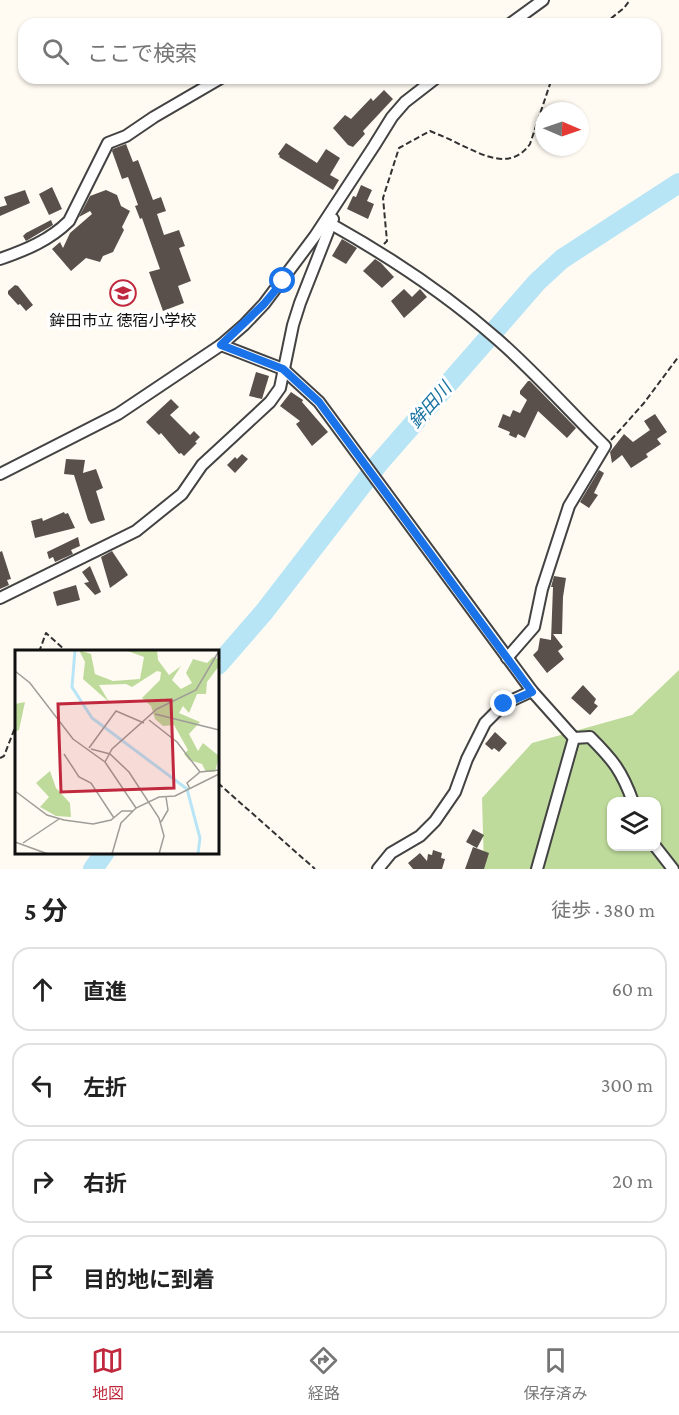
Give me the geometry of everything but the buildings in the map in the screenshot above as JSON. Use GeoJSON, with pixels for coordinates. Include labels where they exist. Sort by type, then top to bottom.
{"type":"FeatureCollection","features":[{"type":"Feature","properties":{"kind":"street"},"geometry":{"type":"LineString","coordinates":[[518,18],[543,0]]}},
{"type":"Feature","properties":{"kind":"street"},"geometry":{"type":"LineString","coordinates":[[0,260],[34,246],[60,230],[69,221],[108,143],[126,136],[211,84]]}},
{"type":"Feature","properties":{"kind":"street"},"geometry":{"type":"LineString","coordinates":[[0,474],[118,414],[221,345],[244,325],[270,296],[344,191],[392,117],[405,102],[428,84]]}},
{"type":"Feature","properties":{"kind":"street"},"geometry":{"type":"LineString","coordinates":[[0,598],[136,531],[182,494],[209,458],[270,402],[280,388],[300,303],[344,191]]}},
{"type":"Feature","properties":{"kind":"street"},"geometry":{"type":"LineString","coordinates":[[331,224],[378,251],[446,297],[485,328],[605,446],[569,506],[542,589],[534,627],[507,658]]}},
{"type":"Feature","properties":{"kind":"street"},"geometry":{"type":"LineString","coordinates":[[221,345],[283,369],[319,402],[532,692],[574,738]]}},
{"type":"Feature","properties":{"kind":"street"},"geometry":{"type":"LineString","coordinates":[[378,869],[391,853],[420,836],[435,821],[455,792],[467,759],[485,723],[504,704],[532,692]]}},
{"type":"Feature","properties":{"kind":"street"},"geometry":{"type":"LineString","coordinates":[[574,738],[590,737],[611,758],[623,775],[631,797]]}},
{"type":"Feature","properties":{"kind":"street"},"geometry":{"type":"LineString","coordinates":[[537,869],[574,738]]}},
{"type":"Feature","properties":{"kind":"street"},"geometry":{"type":"LineString","coordinates":[[659,851],[673,869]]}},
{"type":"Feature","properties":{"kind":"path"},"geometry":{"type":"LineString","coordinates":[[612,18],[630,0]]}},
{"type":"Feature","properties":{"kind":"path"},"geometry":{"type":"LineString","coordinates":[[378,251],[387,241],[383,198],[399,147],[430,132],[492,158],[510,159],[524,152],[530,144],[550,84]]}},
{"type":"Feature","properties":{"kind":"path"},"geometry":{"type":"LineString","coordinates":[[605,446],[645,403],[679,356]]}},
{"type":"Feature","properties":{"kind":"path"},"geometry":{"type":"LineString","coordinates":[[39,650],[46,633],[66,650]]}},
{"type":"Feature","properties":{"kind":"path"},"geometry":{"type":"LineString","coordinates":[[0,758],[4,756],[15,728]]}},
{"type":"Feature","properties":{"kind":"path"},"geometry":{"type":"LineString","coordinates":[[219,784],[315,869]]}},
{"type":"Feature","properties":{"kind":"green space"},"geometry":{"type":"Polygon","coordinates":[[[679,670],[679,869],[484,869],[482,798],[532,743],[632,715],[679,670]]]}},
{"type":"Feature","properties":{"kind":"waterway","name":"鉾田川"},"geometry":{"type":"LineString","coordinates":[[219,664],[264,612],[379,463],[537,282],[562,259],[679,183]]}},
{"type":"Feature","properties":{"kind":"waterway","name":"鉾田川"},"geometry":{"type":"LineString","coordinates":[[93,869],[104,854]]}},
{"type":"Feature","properties":{"kind":"place","name":"鉾田市立 徳宿小学校"},"geometry":{"type":"Point","coordinates":[123,293]}},
{"type":"Feature","properties":{"kind":"route"},"geometry":{"type":"LineString","coordinates":[[283,281],[244,325],[221,345],[283,369],[319,402],[532,692],[504,704]]}}]}
